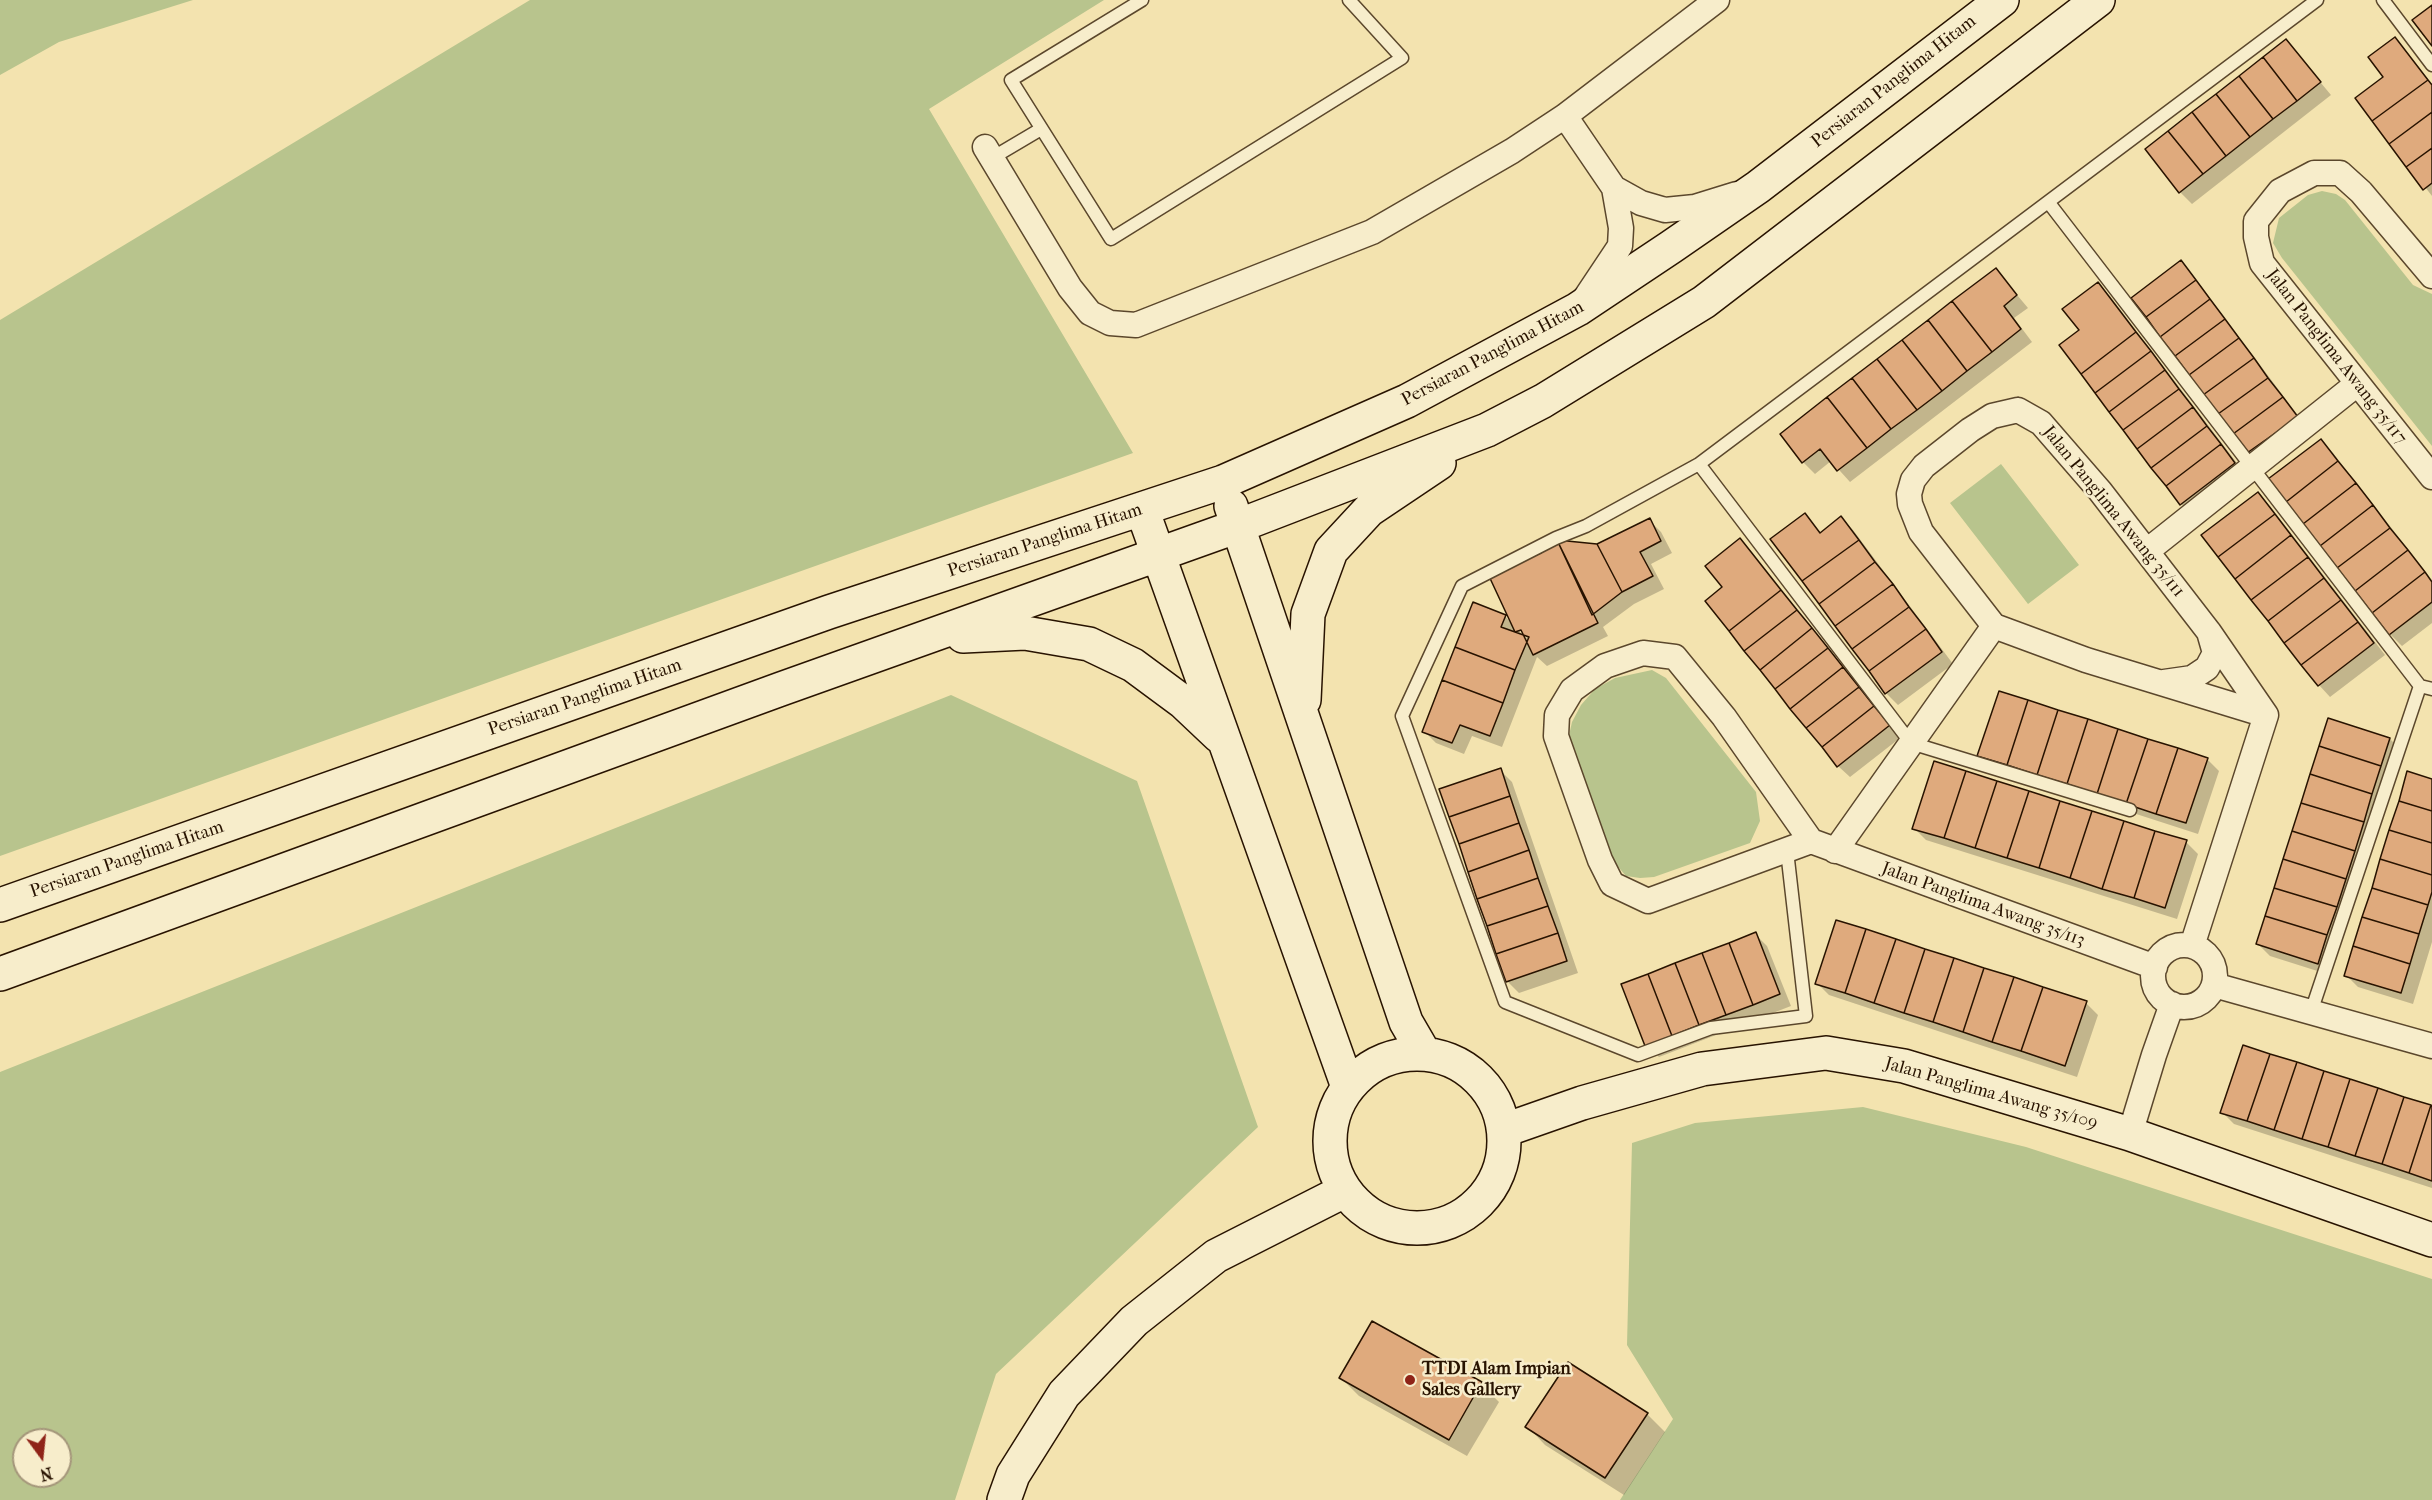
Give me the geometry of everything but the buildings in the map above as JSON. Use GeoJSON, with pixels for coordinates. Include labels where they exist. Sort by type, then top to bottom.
{"type":"FeatureCollection","features":[{"type":"Feature","properties":{"kind":"main road","name":"Persiaran Panglima Hitam"},"geometry":{"type":"LineString","coordinates":[[0,905],[818,616],[1223,482],[1407,401],[1578,309],[1758,187],[2002,0]]}},
{"type":"Feature","properties":{"kind":"main road"},"geometry":{"type":"LineString","coordinates":[[0,974],[781,689],[1238,526],[1487,430],[1543,401],[1704,302],[2098,0]]}},
{"type":"Feature","properties":{"kind":"main road"},"geometry":{"type":"LineString","coordinates":[[1303,717],[1308,614],[1331,551],[1369,510],[1487,430]]}},
{"type":"Feature","properties":{"kind":"main road"},"geometry":{"type":"LineString","coordinates":[[1223,482],[1406,1022],[1424,1053]]}},
{"type":"Feature","properties":{"kind":"main road"},"geometry":{"type":"LineString","coordinates":[[1142,509],[1348,1087]]}},
{"type":"Feature","properties":{"kind":"main road"},"geometry":{"type":"LineString","coordinates":[[929,638],[1025,633],[1089,644],[1132,665],[1183,702],[1224,742]]}},
{"type":"Feature","properties":{"kind":"main road"},"geometry":{"type":"LineString","coordinates":[[1424,1053],[1453,1060],[1479,1077],[1496,1101],[1505,1130],[1504,1160],[1492,1188],[1472,1210],[1445,1224],[1415,1229],[1388,1224],[1363,1211],[1344,1191],[1332,1166],[1329,1138],[1334,1111],[1348,1087],[1369,1067],[1395,1056],[1424,1053]]}},
{"type":"Feature","properties":{"kind":"main road","name":"Jalan Panglima Awang 35/109"},"geometry":{"type":"LineString","coordinates":[[1505,1130],[1582,1103],[1702,1069],[1826,1053],[1904,1066],[2130,1134],[2432,1240]]}},
{"type":"Feature","properties":{"kind":"main road"},"geometry":{"type":"LineString","coordinates":[[1004,1500],[1013,1475],[1064,1394],[1134,1321],[1216,1256],[1344,1191]]}},
{"type":"Feature","properties":{"kind":"street"},"geometry":{"type":"LineString","coordinates":[[988,153],[1070,288],[1090,313],[1110,323],[1136,325],[1372,232],[1512,151],[1565,116],[1717,0]]}},
{"type":"Feature","properties":{"kind":"street"},"geometry":{"type":"LineString","coordinates":[[1565,116],[1614,188],[1621,228],[1620,246],[1578,309]]}},
{"type":"Feature","properties":{"kind":"street","name":"Jalan Panglima Awang 35/117"},"geometry":{"type":"LineString","coordinates":[[2431,274],[2368,201],[2340,173],[2314,173],[2280,191],[2256,220],[2256,237],[2262,263],[2432,477]]}},
{"type":"Feature","properties":{"kind":"street"},"geometry":{"type":"LineString","coordinates":[[1614,188],[1641,203],[1665,210],[1695,207],[1758,187]]}},
{"type":"Feature","properties":{"kind":"street"},"geometry":{"type":"LineString","coordinates":[[2147,550],[2357,384]]}},
{"type":"Feature","properties":{"kind":"street","name":"Jalan Panglima Awang 35/111"},"geometry":{"type":"LineString","coordinates":[[1994,626],[1922,532],[1910,504],[1909,494],[1913,480],[1924,466],[1992,416],[2018,410],[2042,423],[2100,490],[2209,632],[2266,715]]}},
{"type":"Feature","properties":{"kind":"street"},"geometry":{"type":"LineString","coordinates":[[1835,851],[1994,626],[2086,660],[2266,715],[2192,946]]}},
{"type":"Feature","properties":{"kind":"street"},"geometry":{"type":"LineString","coordinates":[[2163,682],[2192,678],[2207,668],[2215,653],[2209,632]]}},
{"type":"Feature","properties":{"kind":"street"},"geometry":{"type":"LineString","coordinates":[[1643,653],[1675,657],[1724,717],[1811,841],[1788,851],[1648,901],[1612,884],[1600,860],[1556,736],[1557,715],[1572,690],[1605,666],[1643,653]]}},
{"type":"Feature","properties":{"kind":"street","name":"Jalan Panglima Awang 35/113"},"geometry":{"type":"LineString","coordinates":[[1811,841],[2155,967]]}},
{"type":"Feature","properties":{"kind":"street"},"geometry":{"type":"LineString","coordinates":[[2183,945],[2192,946],[2209,957],[2215,975],[2214,985],[2209,994],[2192,1005],[2182,1007],[2172,1004],[2165,1000],[2155,985],[2155,967],[2165,952],[2183,945]]}},
{"type":"Feature","properties":{"kind":"street"},"geometry":{"type":"LineString","coordinates":[[2214,985],[2432,1046]]}},
{"type":"Feature","properties":{"kind":"street"},"geometry":{"type":"LineString","coordinates":[[2130,1134],[2172,1004]]}},
{"type":"Feature","properties":{"kind":"lane"},"geometry":{"type":"LineString","coordinates":[[1142,0],[1011,80],[1111,239],[1402,58],[1349,0]]}},
{"type":"Feature","properties":{"kind":"lane"},"geometry":{"type":"LineString","coordinates":[[1788,851],[1806,1016],[1712,1028],[1638,1055],[1505,1002],[1402,716],[1462,586],[1546,542],[1586,526],[1699,464],[2317,0]]}},
{"type":"Feature","properties":{"kind":"lane"},"geometry":{"type":"LineString","coordinates":[[2383,0],[2432,65]]}},
{"type":"Feature","properties":{"kind":"lane"},"geometry":{"type":"LineString","coordinates":[[988,153],[1041,129]]}},
{"type":"Feature","properties":{"kind":"lane"},"geometry":{"type":"LineString","coordinates":[[2049,203],[2251,467],[2426,688],[2312,1012]]}},
{"type":"Feature","properties":{"kind":"lane"},"geometry":{"type":"LineString","coordinates":[[1699,464],[1911,743],[2130,810]]}},
{"type":"Feature","properties":{"kind":"green space"},"geometry":{"type":"Polygon","coordinates":[[[0,0],[193,0],[59,42],[0,75],[0,0]]]}},
{"type":"Feature","properties":{"kind":"green space"},"geometry":{"type":"Polygon","coordinates":[[[530,0],[1104,0],[929,109],[1133,453],[0,856],[0,320],[530,0]]]}},
{"type":"Feature","properties":{"kind":"green space"},"geometry":{"type":"Polygon","coordinates":[[[2322,191],[2336,194],[2345,200],[2413,285],[2432,294],[2432,446],[2282,258],[2273,243],[2279,218],[2308,195],[2322,191]]]}},
{"type":"Feature","properties":{"kind":"green space"},"geometry":{"type":"Polygon","coordinates":[[[2001,464],[2079,565],[2028,604],[1950,503],[2001,464]]]}},
{"type":"Feature","properties":{"kind":"green space"},"geometry":{"type":"Polygon","coordinates":[[[1652,670],[1666,678],[1756,792],[1760,821],[1750,843],[1654,877],[1640,878],[1626,876],[1614,862],[1568,740],[1572,722],[1581,705],[1595,689],[1615,678],[1652,670]]]}},
{"type":"Feature","properties":{"kind":"green space"},"geometry":{"type":"Polygon","coordinates":[[[951,695],[1137,781],[1258,1127],[996,1374],[955,1500],[0,1500],[0,1072],[951,695]]]}},
{"type":"Feature","properties":{"kind":"green space"},"geometry":{"type":"Polygon","coordinates":[[[1863,1107],[2026,1147],[2432,1279],[2432,1500],[1620,1500],[1673,1419],[1627,1345],[1632,1143],[1695,1123],[1863,1107]]]}},
{"type":"Feature","properties":{"kind":"place","name":"TTDI Alam Impian Sales Gallery"},"geometry":{"type":"Point","coordinates":[1410,1380]}}]}
